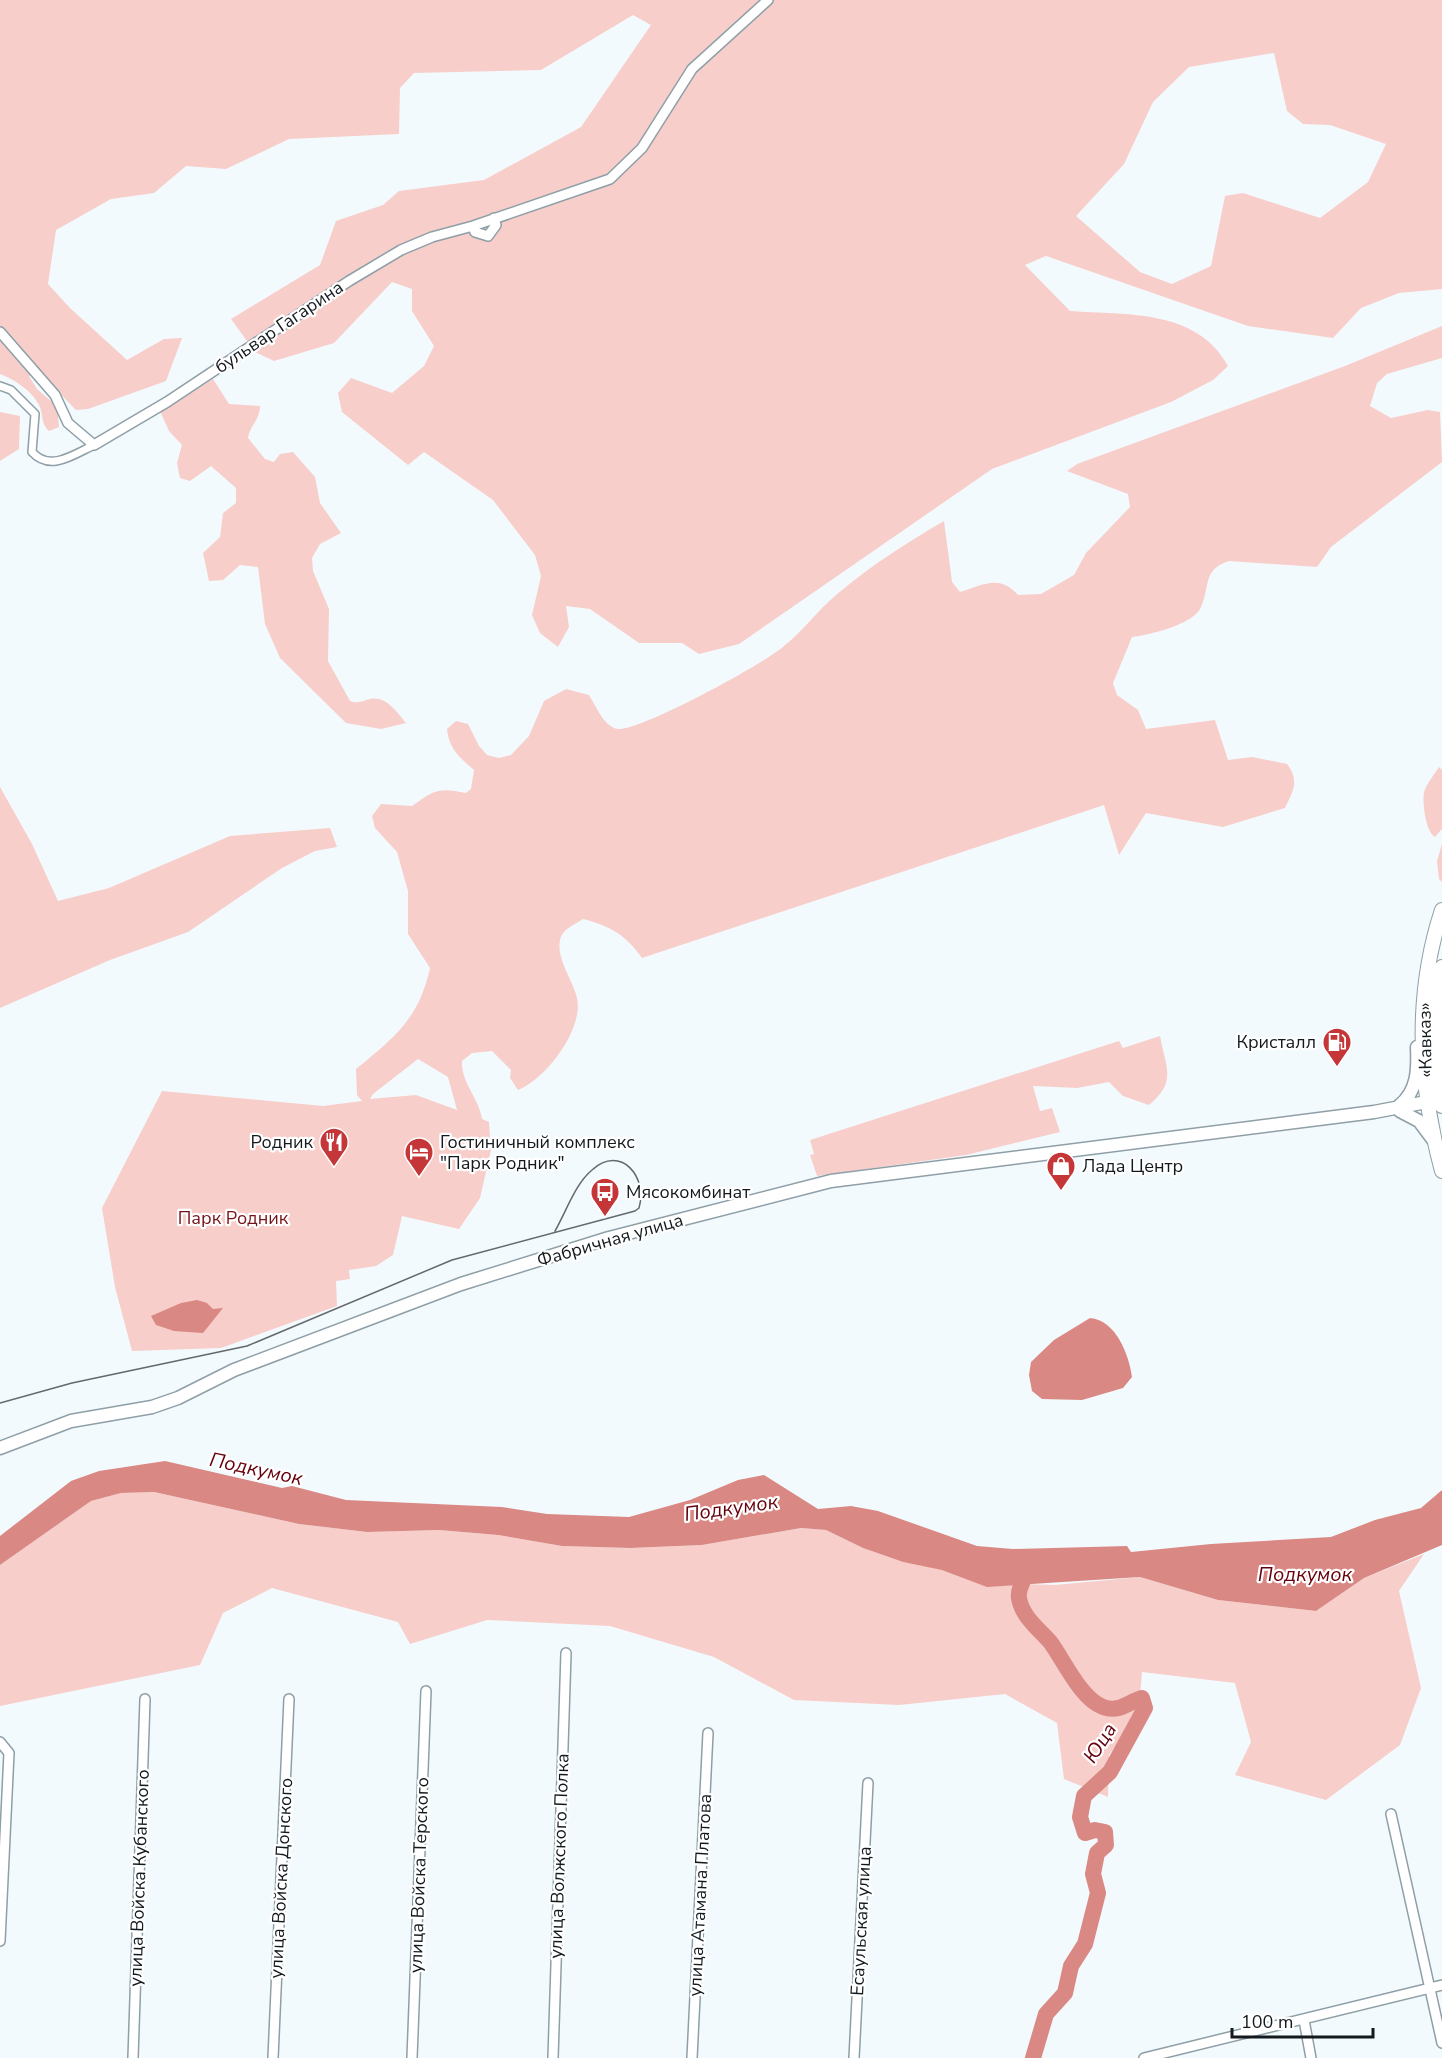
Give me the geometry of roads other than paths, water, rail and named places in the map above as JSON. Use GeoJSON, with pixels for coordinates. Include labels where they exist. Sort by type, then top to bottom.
{"type":"FeatureCollection","features":[{"type":"Feature","properties":{"kind":"main road","name":"«Кавказ»"},"geometry":{"type":"LineString","coordinates":[[1442,910],[1431,946],[1422,1028],[1442,1171]]}},
{"type":"Feature","properties":{"kind":"main road"},"geometry":{"type":"LineString","coordinates":[[1431,946],[1425,956],[1419,988],[1415,1084],[1399,1108],[1419,1120],[1439,1144]]}},
{"type":"Feature","properties":{"kind":"main road","name":"«Кавказ»"},"geometry":{"type":"LineString","coordinates":[[1431,1105],[1435,1031],[1442,967]]}},
{"type":"Feature","properties":{"kind":"main road","name":"Фабричная улица"},"geometry":{"type":"LineString","coordinates":[[0,1448],[71,1421],[130,1411],[178,1398],[234,1370],[461,1284],[609,1238],[780,1193],[831,1181],[1431,1105]]}},
{"type":"Feature","properties":{"kind":"street","name":"бульвар Гагарина"},"geometry":{"type":"LineString","coordinates":[[0,386],[11,390],[35,414],[32,452],[40,461],[51,464],[94,445],[167,402],[349,280],[401,250],[432,237],[473,226],[610,178],[642,148],[692,69],[768,0]]}},
{"type":"Feature","properties":{"kind":"street","name":"бульвар Гагарина"},"geometry":{"type":"LineString","coordinates":[[473,226],[476,232],[488,236],[496,225],[494,218]]}},
{"type":"Feature","properties":{"kind":"street"},"geometry":{"type":"LineString","coordinates":[[0,332],[55,395],[68,423],[94,445]]}},
{"type":"Feature","properties":{"kind":"street","name":"улица Волжского Полка"},"geometry":{"type":"LineString","coordinates":[[553,2058],[566,1653]]}},
{"type":"Feature","properties":{"kind":"street","name":"улица Войска Терского"},"geometry":{"type":"LineString","coordinates":[[412,2058],[426,1692]]}},
{"type":"Feature","properties":{"kind":"street","name":"улица Войска Кубанского"},"geometry":{"type":"LineString","coordinates":[[132,2058],[145,1699]]}},
{"type":"Feature","properties":{"kind":"street","name":"улица Войска Донского"},"geometry":{"type":"LineString","coordinates":[[273,2058],[289,1699]]}},
{"type":"Feature","properties":{"kind":"street","name":"улица Атамана Платова"},"geometry":{"type":"LineString","coordinates":[[692,2058],[708,1733]]}},
{"type":"Feature","properties":{"kind":"street"},"geometry":{"type":"LineString","coordinates":[[0,1742],[9,1753],[0,1941]]}},
{"type":"Feature","properties":{"kind":"street","name":"Есаульская улица"},"geometry":{"type":"LineString","coordinates":[[854,2058],[868,1783]]}},
{"type":"Feature","properties":{"kind":"street"},"geometry":{"type":"LineString","coordinates":[[1391,1814],[1442,2043]]}},
{"type":"Feature","properties":{"kind":"street"},"geometry":{"type":"LineString","coordinates":[[1144,2058],[1173,2054],[1442,1985]]}},
{"type":"Feature","properties":{"kind":"street"},"geometry":{"type":"LineString","coordinates":[[1304,2020],[1311,2058]]}},
{"type":"Feature","properties":{"kind":"water"},"geometry":{"type":"Polygon","coordinates":[[[197,1300],[207,1303],[213,1309],[223,1308],[203,1333],[174,1331],[156,1325],[151,1316],[181,1303],[197,1300]]]}},
{"type":"Feature","properties":{"kind":"water"},"geometry":{"type":"Polygon","coordinates":[[[1090,1318],[1107,1325],[1120,1340],[1132,1377],[1123,1388],[1082,1400],[1042,1399],[1032,1391],[1029,1375],[1031,1362],[1054,1340],[1090,1318]]]}},
{"type":"Feature","properties":{"kind":"water","name":"Подкумок"},"geometry":{"type":"Polygon","coordinates":[[[165,1461],[282,1488],[292,1486],[346,1500],[502,1507],[547,1514],[629,1517],[690,1500],[738,1480],[764,1475],[818,1509],[851,1506],[878,1511],[977,1546],[1013,1549],[1127,1546],[1131,1552],[1211,1544],[1331,1537],[1375,1520],[1421,1508],[1442,1490],[1442,1545],[1364,1578],[1316,1611],[1218,1600],[1140,1577],[987,1587],[942,1570],[903,1562],[863,1548],[826,1530],[801,1528],[702,1545],[630,1548],[562,1546],[498,1535],[439,1530],[367,1532],[299,1524],[154,1492],[121,1493],[91,1501],[0,1565],[0,1536],[71,1481],[99,1471],[165,1461]]]}},
{"type":"Feature","properties":{"kind":"waterway","name":"Юца"},"geometry":{"type":"LineString","coordinates":[[1031,1563],[1019,1590],[1021,1605],[1027,1617],[1051,1643],[1080,1688],[1095,1703],[1103,1707],[1119,1708],[1142,1698],[1145,1708],[1110,1772],[1084,1796],[1080,1817],[1085,1833],[1095,1830],[1105,1832],[1106,1845],[1097,1853],[1093,1874],[1098,1893],[1085,1944],[1071,1966],[1065,1993],[1046,2014],[1033,2058]]}},
{"type":"Feature","properties":{"kind":"tram line"},"geometry":{"type":"LineString","coordinates":[[0,1403],[72,1383],[247,1346],[452,1260],[635,1211],[639,1208],[641,1196],[636,1175],[622,1162],[603,1163],[592,1170],[576,1190],[555,1231]]}},
{"type":"Feature","properties":{"kind":"place","name":"Кристалл"},"geometry":{"type":"Point","coordinates":[1337,1068]}},
{"type":"Feature","properties":{"kind":"place","name":"Родник"},"geometry":{"type":"Point","coordinates":[334,1168]}},
{"type":"Feature","properties":{"kind":"place","name":"Гостиничный комплекс \"Парк Родник\""},"geometry":{"type":"Point","coordinates":[419,1178]}},
{"type":"Feature","properties":{"kind":"place","name":"Лада Центр"},"geometry":{"type":"Point","coordinates":[1061,1192]}},
{"type":"Feature","properties":{"kind":"place","name":"Мясокомбинат"},"geometry":{"type":"Point","coordinates":[605,1218]}},
{"type":"Feature","properties":{"kind":"park label","name":"Парк Родник"},"geometry":{"type":"Point","coordinates":[233,1218]}}]}
